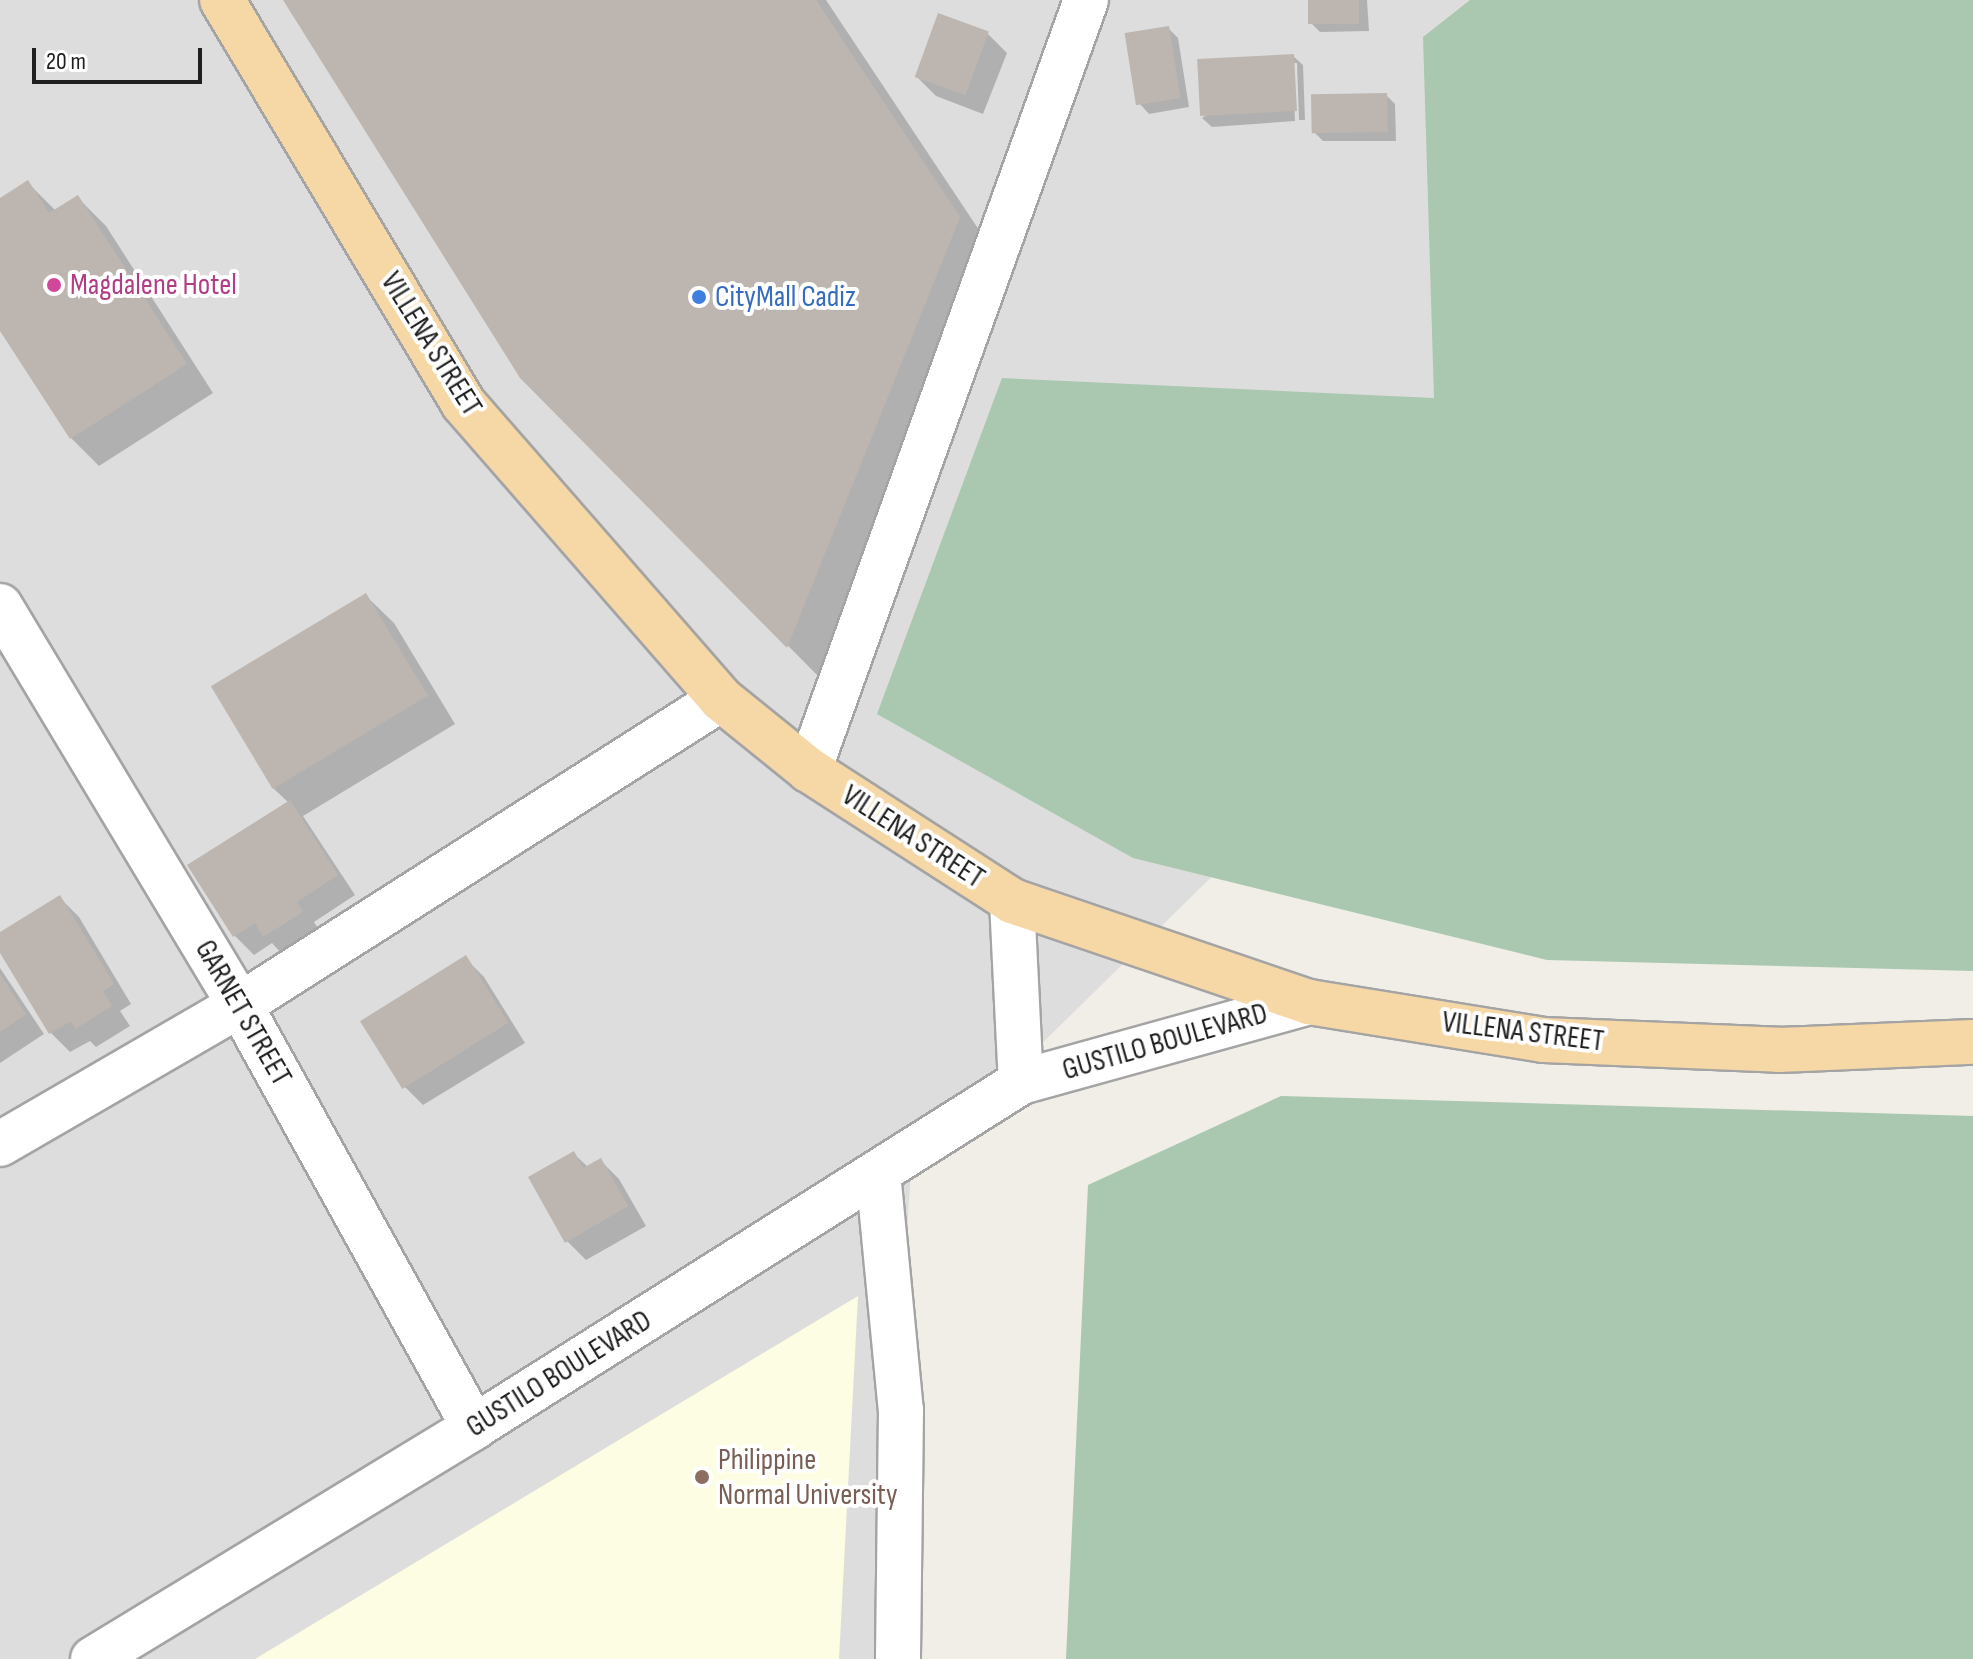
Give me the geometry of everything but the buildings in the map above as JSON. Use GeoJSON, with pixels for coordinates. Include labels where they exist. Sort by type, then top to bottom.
{"type":"FeatureCollection","features":[{"type":"Feature","properties":{"kind":"main road","name":"VILLENA STREET"},"geometry":{"type":"LineString","coordinates":[[222,0],[463,403],[721,699],[809,770],[1012,901],[1309,1002],[1544,1040],[1779,1050],[1973,1042]]}},
{"type":"Feature","properties":{"kind":"street"},"geometry":{"type":"LineString","coordinates":[[809,770],[1086,0]]}},
{"type":"Feature","properties":{"kind":"street","name":"GARNET STREET"},"geometry":{"type":"LineString","coordinates":[[0,606],[240,1005],[474,1427]]}},
{"type":"Feature","properties":{"kind":"street"},"geometry":{"type":"LineString","coordinates":[[0,1144],[240,1005],[721,699]]}},
{"type":"Feature","properties":{"kind":"street","name":"GUSTILO BOULEVARD"},"geometry":{"type":"LineString","coordinates":[[1012,901],[1021,1082]]}},
{"type":"Feature","properties":{"kind":"street","name":"GUSTILO BOULEVARD"},"geometry":{"type":"LineString","coordinates":[[93,1659],[474,1427],[1021,1082],[1309,1002]]}},
{"type":"Feature","properties":{"kind":"street"},"geometry":{"type":"LineString","coordinates":[[878,1173],[901,1410],[898,1659]]}},
{"type":"Feature","properties":{"kind":"shaded area"},"geometry":{"type":"Polygon","coordinates":[[[0,0],[1973,0],[1973,129],[911,1172],[878,1659],[0,1659],[0,0]]]}},
{"type":"Feature","properties":{"kind":"shaded area"},"geometry":{"type":"Polygon","coordinates":[[[1470,0],[1973,0],[1973,971],[1547,960],[1133,858],[877,714],[1002,378],[1434,398],[1423,37],[1470,0]]]}},
{"type":"Feature","properties":{"kind":"shaded area"},"geometry":{"type":"Polygon","coordinates":[[[1281,1096],[1973,1116],[1973,1659],[1066,1659],[1088,1185],[1281,1096]]]}},
{"type":"Feature","properties":{"kind":"shaded area","name":"Philippine Normal University"},"geometry":{"type":"Polygon","coordinates":[[[858,1296],[839,1659],[255,1659],[858,1296]]]}},
{"type":"Feature","properties":{"kind":"place","name":"Magdalene Hotel"},"geometry":{"type":"Point","coordinates":[54,285]}},
{"type":"Feature","properties":{"kind":"place","name":"CityMall Cadiz"},"geometry":{"type":"Point","coordinates":[699,297]}},
{"type":"Feature","properties":{"kind":"place","name":"Philippine Normal University"},"geometry":{"type":"Point","coordinates":[702,1477]}}]}
